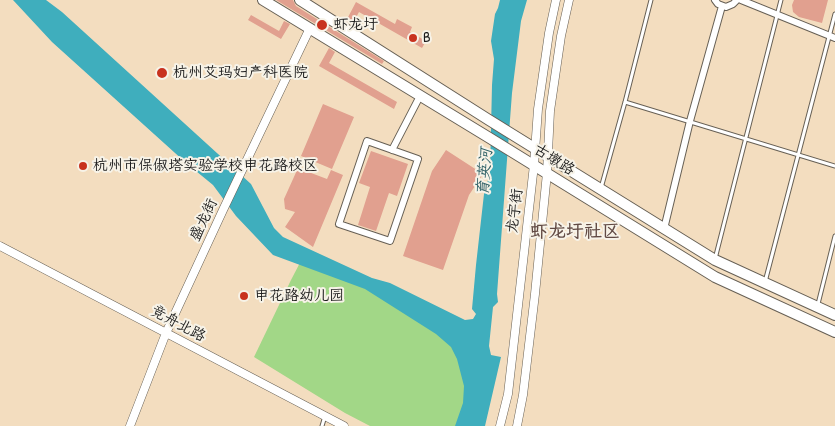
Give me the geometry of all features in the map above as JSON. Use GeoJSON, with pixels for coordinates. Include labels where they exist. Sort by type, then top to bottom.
{"type":"FeatureCollection","features":[{"type":"Feature","properties":{"kind":"main road","name":"古墩路"},"geometry":{"type":"LineString","coordinates":[[263,0],[488,136],[715,277],[835,332]]}},
{"type":"Feature","properties":{"kind":"main road","name":"古墩路"},"geometry":{"type":"LineString","coordinates":[[300,0],[315,4],[489,120],[715,260],[835,315]]}},
{"type":"Feature","properties":{"kind":"street","name":"龙宇街"},"geometry":{"type":"LineString","coordinates":[[500,426],[508,394],[534,165],[538,109],[547,43],[556,0]]}},
{"type":"Feature","properties":{"kind":"street","name":"龙宇街"},"geometry":{"type":"LineString","coordinates":[[517,426],[523,395],[535,294],[550,111],[561,36],[569,0]]}},
{"type":"Feature","properties":{"kind":"street"},"geometry":{"type":"LineString","coordinates":[[715,0],[722,6],[730,6],[737,0]]}},
{"type":"Feature","properties":{"kind":"street"},"geometry":{"type":"LineString","coordinates":[[741,0],[832,37]]}},
{"type":"Feature","properties":{"kind":"street"},"geometry":{"type":"LineString","coordinates":[[664,229],[690,121],[722,6]]}},
{"type":"Feature","properties":{"kind":"street","name":"盛龙街"},"geometry":{"type":"LineString","coordinates":[[130,426],[166,334],[310,28]]}},
{"type":"Feature","properties":{"kind":"street"},"geometry":{"type":"LineString","coordinates":[[392,150],[420,96]]}},
{"type":"Feature","properties":{"kind":"street"},"geometry":{"type":"LineString","coordinates":[[367,141],[392,150],[418,159],[390,241],[338,224],[367,141]]}},
{"type":"Feature","properties":{"kind":"street","name":"竞舟北路"},"geometry":{"type":"LineString","coordinates":[[0,246],[344,426]]}},
{"type":"Feature","properties":{"kind":"lane"},"geometry":{"type":"LineString","coordinates":[[601,190],[651,0]]}},
{"type":"Feature","properties":{"kind":"lane"},"geometry":{"type":"LineString","coordinates":[[715,260],[781,0]]}},
{"type":"Feature","properties":{"kind":"lane"},"geometry":{"type":"LineString","coordinates":[[765,282],[798,154],[832,37],[835,14]]}},
{"type":"Feature","properties":{"kind":"lane"},"geometry":{"type":"LineString","coordinates":[[625,102],[835,166]]}},
{"type":"Feature","properties":{"kind":"lane"},"geometry":{"type":"LineString","coordinates":[[817,307],[835,236]]}},
{"type":"Feature","properties":{"kind":"lane"},"geometry":{"type":"LineString","coordinates":[[322,426],[325,416]]}},
{"type":"Feature","properties":{"kind":"green space"},"geometry":{"type":"Polygon","coordinates":[[[304,255],[481,347],[468,426],[370,426],[345,413],[254,357],[304,255]]]}},
{"type":"Feature","properties":{"kind":"water"},"geometry":{"type":"Polygon","coordinates":[[[13,0],[46,0],[62,12],[251,184],[274,228],[283,237],[372,278],[390,283],[465,320],[473,319],[476,314],[472,309],[476,265],[484,194],[490,173],[494,59],[491,41],[495,14],[500,0],[527,0],[521,21],[512,93],[497,294],[498,302],[493,307],[489,346],[491,355],[501,357],[485,426],[455,426],[463,403],[464,386],[457,359],[451,347],[436,334],[365,289],[273,255],[236,216],[213,185],[52,42],[13,0]]]}},
{"type":"Feature","properties":{"kind":"building"},"geometry":{"type":"Polygon","coordinates":[[[276,0],[293,0],[296,6],[384,61],[382,64],[276,0]]]}},
{"type":"Feature","properties":{"kind":"building"},"geometry":{"type":"Polygon","coordinates":[[[794,0],[828,0],[822,23],[799,17],[793,12],[792,5],[794,0]]]}},
{"type":"Feature","properties":{"kind":"building"},"geometry":{"type":"Polygon","coordinates":[[[356,2],[395,24],[397,19],[412,27],[410,32],[426,41],[422,48],[359,12],[352,25],[346,21],[356,2]]]}},
{"type":"Feature","properties":{"kind":"building"},"geometry":{"type":"Polygon","coordinates":[[[251,15],[279,31],[284,21],[290,24],[281,39],[248,20],[251,15]]]}},
{"type":"Feature","properties":{"kind":"building"},"geometry":{"type":"Polygon","coordinates":[[[329,48],[335,52],[329,63],[397,102],[394,109],[319,66],[329,48]]]}},
{"type":"Feature","properties":{"kind":"building"},"geometry":{"type":"Polygon","coordinates":[[[323,104],[354,117],[332,169],[301,156],[323,104]]]}},
{"type":"Feature","properties":{"kind":"building"},"geometry":{"type":"Polygon","coordinates":[[[446,150],[483,174],[469,195],[443,270],[403,256],[432,171],[446,150]]]}},
{"type":"Feature","properties":{"kind":"building"},"geometry":{"type":"Polygon","coordinates":[[[371,151],[408,164],[397,196],[389,193],[376,231],[358,225],[370,187],[359,183],[371,151]]]}},
{"type":"Feature","properties":{"kind":"building"},"geometry":{"type":"Polygon","coordinates":[[[298,168],[327,179],[331,170],[343,175],[313,247],[285,227],[295,212],[285,209],[284,199],[298,168]]]}},
{"type":"Feature","properties":{"kind":"place","name":"虾龙圩"},"geometry":{"type":"Point","coordinates":[322,25]}},
{"type":"Feature","properties":{"kind":"place","name":"B"},"geometry":{"type":"Point","coordinates":[413,38]}},
{"type":"Feature","properties":{"kind":"place","name":"杭州艾玛妇产科医院"},"geometry":{"type":"Point","coordinates":[162,73]}},
{"type":"Feature","properties":{"kind":"place","name":"杭州市保俶塔实验学校申花路校区"},"geometry":{"type":"Point","coordinates":[83,166]}},
{"type":"Feature","properties":{"kind":"place","name":"申花路幼儿园"},"geometry":{"type":"Point","coordinates":[244,296]}},
{"type":"Feature","properties":{"kind":"district","name":"虾龙圩社区"},"geometry":{"type":"Point","coordinates":[575,232]}},
{"type":"Feature","properties":{"kind":"water label","name":"育英河"},"geometry":{"type":"Point","coordinates":[485,172]}}]}
